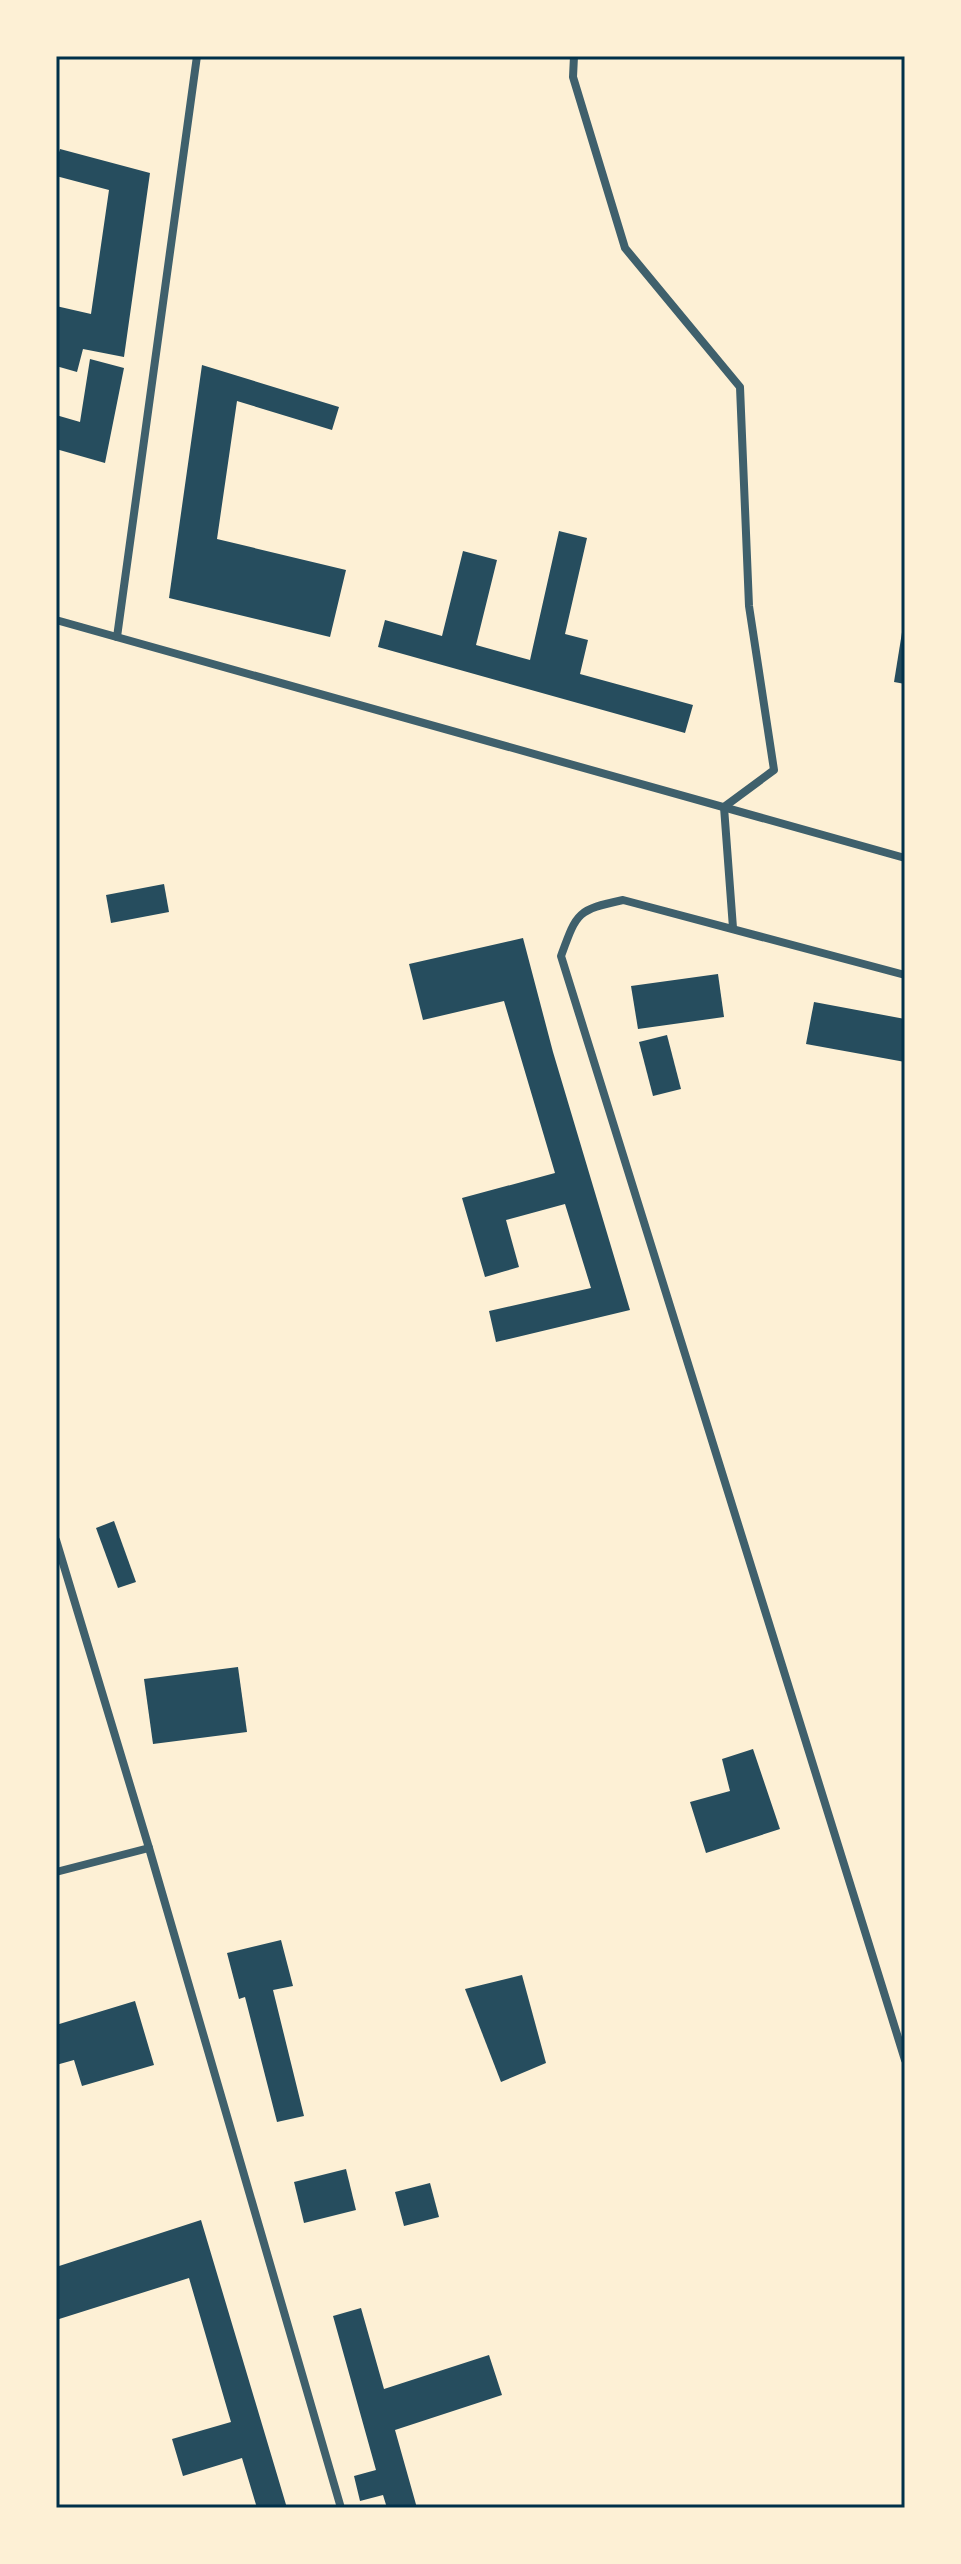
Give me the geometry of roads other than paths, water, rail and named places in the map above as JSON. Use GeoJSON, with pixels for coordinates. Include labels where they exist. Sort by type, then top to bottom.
{"type":"FeatureCollection","features":[{"type":"Feature","properties":{"kind":"street"},"geometry":{"type":"LineString","coordinates":[[117,637],[197,56]]}},
{"type":"Feature","properties":{"kind":"street"},"geometry":{"type":"LineString","coordinates":[[574,56],[573,77],[625,248],[740,387],[749,606],[774,770],[724,807]]}},
{"type":"Feature","properties":{"kind":"street"},"geometry":{"type":"LineString","coordinates":[[56,620],[905,858]]}},
{"type":"Feature","properties":{"kind":"street"},"geometry":{"type":"LineString","coordinates":[[724,807],[733,928]]}},
{"type":"Feature","properties":{"kind":"street"},"geometry":{"type":"LineString","coordinates":[[905,975],[623,900],[589,907],[573,924],[561,956],[905,2060]]}},
{"type":"Feature","properties":{"kind":"street"},"geometry":{"type":"LineString","coordinates":[[56,1540],[341,2508]]}},
{"type":"Feature","properties":{"kind":"street"},"geometry":{"type":"LineString","coordinates":[[56,1872],[149,1848]]}}]}
